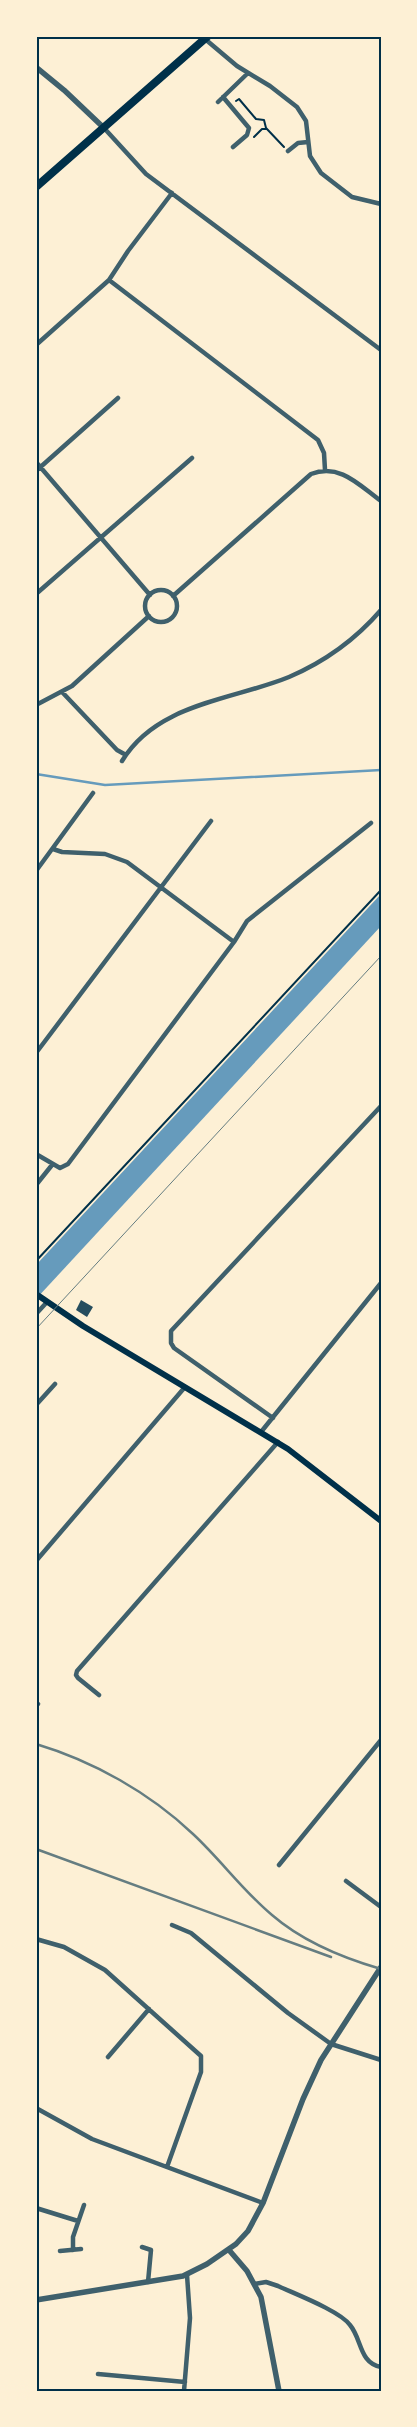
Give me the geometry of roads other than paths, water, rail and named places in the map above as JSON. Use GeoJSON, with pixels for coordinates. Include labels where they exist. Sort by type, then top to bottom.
{"type":"FeatureCollection","features":[{"type":"Feature","properties":{"kind":"highway"},"geometry":{"type":"LineString","coordinates":[[36,187],[206,38]]}},
{"type":"Feature","properties":{"kind":"main road"},"geometry":{"type":"LineString","coordinates":[[36,1294],[83,1326],[278,1442],[381,1521]]}},
{"type":"Feature","properties":{"kind":"street"},"geometry":{"type":"LineString","coordinates":[[206,38],[248,73],[270,86],[296,107],[306,121],[310,156],[321,173],[352,197],[381,204]]}},
{"type":"Feature","properties":{"kind":"street"},"geometry":{"type":"LineString","coordinates":[[36,67],[64,90],[104,128],[134,164],[381,350]]}},
{"type":"Feature","properties":{"kind":"street"},"geometry":{"type":"LineString","coordinates":[[218,102],[248,73]]}},
{"type":"Feature","properties":{"kind":"street"},"geometry":{"type":"LineString","coordinates":[[223,97],[249,128],[247,135],[233,147]]}},
{"type":"Feature","properties":{"kind":"street"},"geometry":{"type":"LineString","coordinates":[[288,151],[298,143],[308,142]]}},
{"type":"Feature","properties":{"kind":"street"},"geometry":{"type":"LineString","coordinates":[[36,345],[108,280],[172,193]]}},
{"type":"Feature","properties":{"kind":"street"},"geometry":{"type":"LineString","coordinates":[[108,280],[318,440],[324,453],[325,470]]}},
{"type":"Feature","properties":{"kind":"street"},"geometry":{"type":"LineString","coordinates":[[38,469],[118,398]]}},
{"type":"Feature","properties":{"kind":"street"},"geometry":{"type":"LineString","coordinates":[[36,594],[192,458]]}},
{"type":"Feature","properties":{"kind":"street"},"geometry":{"type":"LineString","coordinates":[[36,462],[38,469],[102,536],[150,594]]}},
{"type":"Feature","properties":{"kind":"street"},"geometry":{"type":"LineString","coordinates":[[173,596],[305,478],[325,470],[340,472],[381,501]]}},
{"type":"Feature","properties":{"kind":"street"},"geometry":{"type":"LineString","coordinates":[[164,591],[173,596],[177,606],[176,611],[169,620],[159,621],[149,616],[146,608],[150,594],[164,591]]}},
{"type":"Feature","properties":{"kind":"street"},"geometry":{"type":"LineString","coordinates":[[122,761],[142,739],[183,712],[206,702],[261,687],[314,665],[341,647],[381,610]]}},
{"type":"Feature","properties":{"kind":"street"},"geometry":{"type":"LineString","coordinates":[[36,705],[63,693],[149,616]]}},
{"type":"Feature","properties":{"kind":"street"},"geometry":{"type":"LineString","coordinates":[[63,693],[64,697],[110,743],[126,756]]}},
{"type":"Feature","properties":{"kind":"street"},"geometry":{"type":"LineString","coordinates":[[36,871],[94,794]]}},
{"type":"Feature","properties":{"kind":"street"},"geometry":{"type":"LineString","coordinates":[[36,1053],[211,821]]}},
{"type":"Feature","properties":{"kind":"street"},"geometry":{"type":"LineString","coordinates":[[36,1154],[60,1168],[68,1164],[234,942],[247,921],[258,910],[371,822]]}},
{"type":"Feature","properties":{"kind":"street"},"geometry":{"type":"LineString","coordinates":[[53,848],[62,852],[113,856],[127,862],[159,888],[234,942]]}},
{"type":"Feature","properties":{"kind":"street"},"geometry":{"type":"LineString","coordinates":[[273,1418],[174,1348],[171,1343],[172,1331],[381,1106]]}},
{"type":"Feature","properties":{"kind":"street"},"geometry":{"type":"LineString","coordinates":[[36,1186],[52,1165]]}},
{"type":"Feature","properties":{"kind":"street"},"geometry":{"type":"LineString","coordinates":[[261,1432],[380,1287]]}},
{"type":"Feature","properties":{"kind":"street"},"geometry":{"type":"LineString","coordinates":[[36,1314],[47,1302]]}},
{"type":"Feature","properties":{"kind":"street"},"geometry":{"type":"LineString","coordinates":[[36,1405],[55,1384]]}},
{"type":"Feature","properties":{"kind":"street"},"geometry":{"type":"LineString","coordinates":[[36,1561],[185,1387]]}},
{"type":"Feature","properties":{"kind":"street"},"geometry":{"type":"LineString","coordinates":[[99,1695],[76,1676],[77,1671],[278,1442]]}},
{"type":"Feature","properties":{"kind":"street"},"geometry":{"type":"LineString","coordinates":[[279,1865],[381,1740]]}},
{"type":"Feature","properties":{"kind":"street"},"geometry":{"type":"LineString","coordinates":[[346,1881],[381,1907]]}},
{"type":"Feature","properties":{"kind":"street"},"geometry":{"type":"LineString","coordinates":[[172,1925],[191,1933],[288,2013],[331,2044],[381,2060]]}},
{"type":"Feature","properties":{"kind":"street"},"geometry":{"type":"LineString","coordinates":[[37,1941],[64,1947],[100,1966],[198,2052],[202,2063],[168,2168]]}},
{"type":"Feature","properties":{"kind":"street"},"geometry":{"type":"LineString","coordinates":[[36,2300],[187,2275],[229,2250],[248,2231],[263,2203],[309,2084],[331,2044],[381,1966]]}},
{"type":"Feature","properties":{"kind":"street"},"geometry":{"type":"LineString","coordinates":[[108,2057],[150,2009]]}},
{"type":"Feature","properties":{"kind":"street"},"geometry":{"type":"LineString","coordinates":[[36,2108],[92,2140],[263,2203]]}},
{"type":"Feature","properties":{"kind":"street"},"geometry":{"type":"LineString","coordinates":[[73,2250],[73,2237],[84,2205]]}},
{"type":"Feature","properties":{"kind":"street"},"geometry":{"type":"LineString","coordinates":[[36,2208],[78,2221]]}},
{"type":"Feature","properties":{"kind":"street"},"geometry":{"type":"LineString","coordinates":[[142,2247],[150,2250],[148,2282]]}},
{"type":"Feature","properties":{"kind":"street"},"geometry":{"type":"LineString","coordinates":[[60,2252],[80,2249]]}},
{"type":"Feature","properties":{"kind":"street"},"geometry":{"type":"LineString","coordinates":[[229,2250],[254,2284],[263,2305],[279,2391]]}},
{"type":"Feature","properties":{"kind":"street"},"geometry":{"type":"LineString","coordinates":[[184,2391],[190,2311],[187,2275]]}},
{"type":"Feature","properties":{"kind":"street"},"geometry":{"type":"LineString","coordinates":[[254,2284],[266,2282],[278,2286],[345,2319],[353,2329],[366,2360],[381,2367]]}},
{"type":"Feature","properties":{"kind":"street"},"geometry":{"type":"LineString","coordinates":[[98,2374],[184,2382]]}},
{"type":"Feature","properties":{"kind":"water"},"geometry":{"type":"Polygon","coordinates":[[[381,894],[381,926],[36,1299],[36,1265],[381,894]]]}},
{"type":"Feature","properties":{"kind":"waterway"},"geometry":{"type":"LineString","coordinates":[[36,774],[105,785],[381,770]]}},
{"type":"Feature","properties":{"kind":"tram line"},"geometry":{"type":"LineString","coordinates":[[36,1329],[381,956]]}},
{"type":"Feature","properties":{"kind":"railway"},"geometry":{"type":"LineString","coordinates":[[36,1744],[79,1759],[120,1780],[158,1805],[193,1834],[251,1896],[296,1933],[352,1960],[381,1969]]}},
{"type":"Feature","properties":{"kind":"railway"},"geometry":{"type":"LineString","coordinates":[[36,1849],[331,1957]]}}]}
